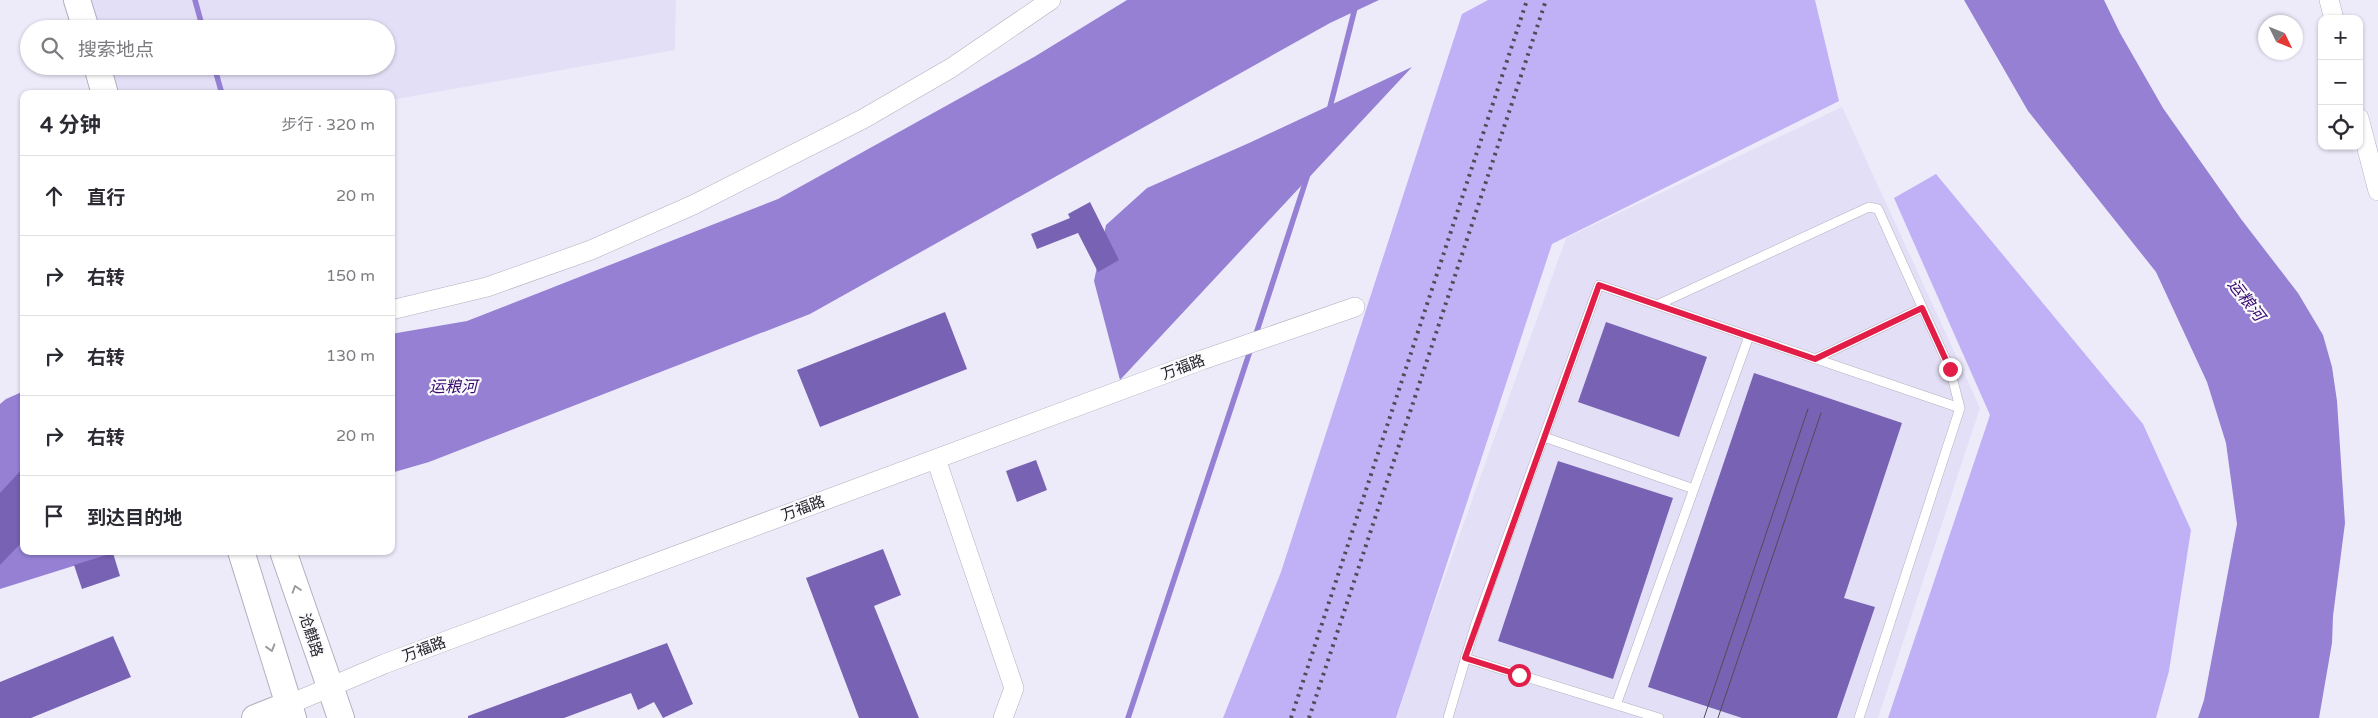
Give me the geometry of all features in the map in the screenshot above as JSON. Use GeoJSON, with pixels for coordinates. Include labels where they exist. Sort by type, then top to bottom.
{"type":"FeatureCollection","features":[{"type":"Feature","properties":{"kind":"main road"},"geometry":{"type":"LineString","coordinates":[[77,0],[83,20]]}},
{"type":"Feature","properties":{"kind":"main road"},"geometry":{"type":"LineString","coordinates":[[100,75],[104,90]]}},
{"type":"Feature","properties":{"kind":"main road"},"geometry":{"type":"LineString","coordinates":[[242,555],[291,711]]}},
{"type":"Feature","properties":{"kind":"main road","name":"沧麒路"},"geometry":{"type":"LineString","coordinates":[[284,555],[341,718]]}},
{"type":"Feature","properties":{"kind":"main road","name":"万福路"},"geometry":{"type":"LineString","coordinates":[[254,718],[291,711]]}},
{"type":"Feature","properties":{"kind":"street"},"geometry":{"type":"LineString","coordinates":[[395,309],[486,287],[590,250],[693,205],[863,119],[951,68],[1051,0]]}},
{"type":"Feature","properties":{"kind":"street"},"geometry":{"type":"LineString","coordinates":[[2329,0],[2333,15]]}},
{"type":"Feature","properties":{"kind":"street"},"geometry":{"type":"LineString","coordinates":[[2363,133],[2378,191]]}},
{"type":"Feature","properties":{"kind":"street","name":"万福路"},"geometry":{"type":"LineString","coordinates":[[291,711],[329,688],[384,664],[1213,356],[1355,307]]}},
{"type":"Feature","properties":{"kind":"street"},"geometry":{"type":"LineString","coordinates":[[936,459],[1014,688],[1003,718]]}},
{"type":"Feature","properties":{"kind":"lane"},"geometry":{"type":"LineString","coordinates":[[1657,305],[1869,207],[1878,210],[1950,369],[1960,408],[1859,718]]}},
{"type":"Feature","properties":{"kind":"lane"},"geometry":{"type":"LineString","coordinates":[[1448,718],[1465,658],[1599,285],[1960,408]]}},
{"type":"Feature","properties":{"kind":"lane"},"geometry":{"type":"LineString","coordinates":[[1815,359],[1922,308]]}},
{"type":"Feature","properties":{"kind":"lane"},"geometry":{"type":"LineString","coordinates":[[1616,705],[1748,336]]}},
{"type":"Feature","properties":{"kind":"lane"},"geometry":{"type":"LineString","coordinates":[[1544,437],[1694,488]]}},
{"type":"Feature","properties":{"kind":"lane"},"geometry":{"type":"LineString","coordinates":[[1465,658],[1659,718]]}},
{"type":"Feature","properties":{"kind":"shaded area"},"geometry":{"type":"Polygon","coordinates":[[[77,0],[676,0],[675,50],[395,99],[395,90],[104,90],[100,75],[395,75],[395,20],[83,20],[77,0]]]}},
{"type":"Feature","properties":{"kind":"shaded area"},"geometry":{"type":"Polygon","coordinates":[[[1488,0],[1815,0],[1839,101],[1552,244],[1396,718],[1223,718],[1281,572],[1462,14],[1488,0]]]}},
{"type":"Feature","properties":{"kind":"shaded area"},"geometry":{"type":"Polygon","coordinates":[[[1842,107],[1980,408],[1878,718],[1397,718],[1413,665],[1566,238],[1842,107]]]}},
{"type":"Feature","properties":{"kind":"shaded area"},"geometry":{"type":"Polygon","coordinates":[[[1936,174],[2143,424],[2191,530],[2169,671],[2156,718],[1888,718],[1990,415],[1894,198],[1936,174]]]}},
{"type":"Feature","properties":{"kind":"water","name":"运粮河"},"geometry":{"type":"Polygon","coordinates":[[[1127,0],[1379,0],[1330,23],[810,314],[429,462],[395,472],[395,333],[467,321],[778,199],[1034,57],[1127,0]]]}},
{"type":"Feature","properties":{"kind":"water","name":"运粮河"},"geometry":{"type":"Polygon","coordinates":[[[1964,0],[2104,0],[2120,33],[2163,108],[2241,219],[2298,293],[2323,335],[2332,367],[2337,401],[2345,523],[2333,616],[2332,643],[2319,718],[2198,718],[2204,700],[2237,524],[2226,443],[2207,382],[2156,272],[2028,111],[1964,0]]]}},
{"type":"Feature","properties":{"kind":"water"},"geometry":{"type":"Polygon","coordinates":[[[1412,67],[1120,380],[1094,281],[1106,225],[1147,188],[1412,67]]]}},
{"type":"Feature","properties":{"kind":"water"},"geometry":{"type":"Polygon","coordinates":[[[20,393],[20,555],[108,555],[0,589],[0,404],[20,393]]]}},
{"type":"Feature","properties":{"kind":"building"},"geometry":{"type":"Polygon","coordinates":[[[1090,202],[1119,260],[1098,272],[1078,233],[1037,249],[1031,234],[1070,218],[1068,214],[1090,202]]]}},
{"type":"Feature","properties":{"kind":"building"},"geometry":{"type":"Polygon","coordinates":[[[945,312],[967,369],[820,427],[797,370],[945,312]]]}},
{"type":"Feature","properties":{"kind":"building"},"geometry":{"type":"Polygon","coordinates":[[[1606,322],[1707,357],[1679,437],[1578,402],[1606,322]]]}},
{"type":"Feature","properties":{"kind":"building"},"geometry":{"type":"Polygon","coordinates":[[[1754,373],[1902,423],[1844,598],[1875,607],[1837,718],[1742,718],[1648,687],[1754,373]]]}},
{"type":"Feature","properties":{"kind":"building"},"geometry":{"type":"Polygon","coordinates":[[[1036,460],[1047,490],[1017,502],[1006,471],[1036,460]]]}},
{"type":"Feature","properties":{"kind":"building"},"geometry":{"type":"Polygon","coordinates":[[[1558,461],[1673,498],[1613,679],[1498,641],[1558,461]]]}},
{"type":"Feature","properties":{"kind":"building"},"geometry":{"type":"Polygon","coordinates":[[[20,471],[20,544],[0,565],[0,493],[20,471]]]}},
{"type":"Feature","properties":{"kind":"building"},"geometry":{"type":"Polygon","coordinates":[[[883,549],[901,595],[874,606],[919,718],[859,718],[806,578],[883,549]]]}},
{"type":"Feature","properties":{"kind":"building"},"geometry":{"type":"Polygon","coordinates":[[[106,555],[114,555],[120,576],[82,589],[74,565],[106,555]]]}},
{"type":"Feature","properties":{"kind":"building"},"geometry":{"type":"Polygon","coordinates":[[[113,636],[131,677],[31,718],[0,718],[0,682],[113,636]]]}},
{"type":"Feature","properties":{"kind":"building"},"geometry":{"type":"Polygon","coordinates":[[[667,643],[693,704],[663,718],[654,702],[638,710],[631,693],[564,718],[468,718],[468,716],[667,643]]]}},
{"type":"Feature","properties":{"kind":"waterway"},"geometry":{"type":"LineString","coordinates":[[195,0],[201,20]]}},
{"type":"Feature","properties":{"kind":"waterway"},"geometry":{"type":"LineString","coordinates":[[1329,111],[1357,0]]}},
{"type":"Feature","properties":{"kind":"waterway"},"geometry":{"type":"LineString","coordinates":[[217,75],[221,90]]}},
{"type":"Feature","properties":{"kind":"waterway"},"geometry":{"type":"LineString","coordinates":[[1255,337],[1308,174]]}},
{"type":"Feature","properties":{"kind":"waterway"},"geometry":{"type":"LineString","coordinates":[[1128,718],[1251,348]]}},
{"type":"Feature","properties":{"kind":"tram line"},"geometry":{"type":"LineString","coordinates":[[1704,718],[1808,409]]}},
{"type":"Feature","properties":{"kind":"tram line"},"geometry":{"type":"LineString","coordinates":[[1718,718],[1821,413]]}},
{"type":"Feature","properties":{"kind":"railway"},"geometry":{"type":"LineString","coordinates":[[1291,718],[1527,0]]}},
{"type":"Feature","properties":{"kind":"railway"},"geometry":{"type":"LineString","coordinates":[[1309,718],[1546,0]]}},
{"type":"Feature","properties":{"kind":"route"},"geometry":{"type":"LineString","coordinates":[[1519,675],[1465,658],[1599,285],[1815,359],[1922,308],[1950,369]]}}]}
